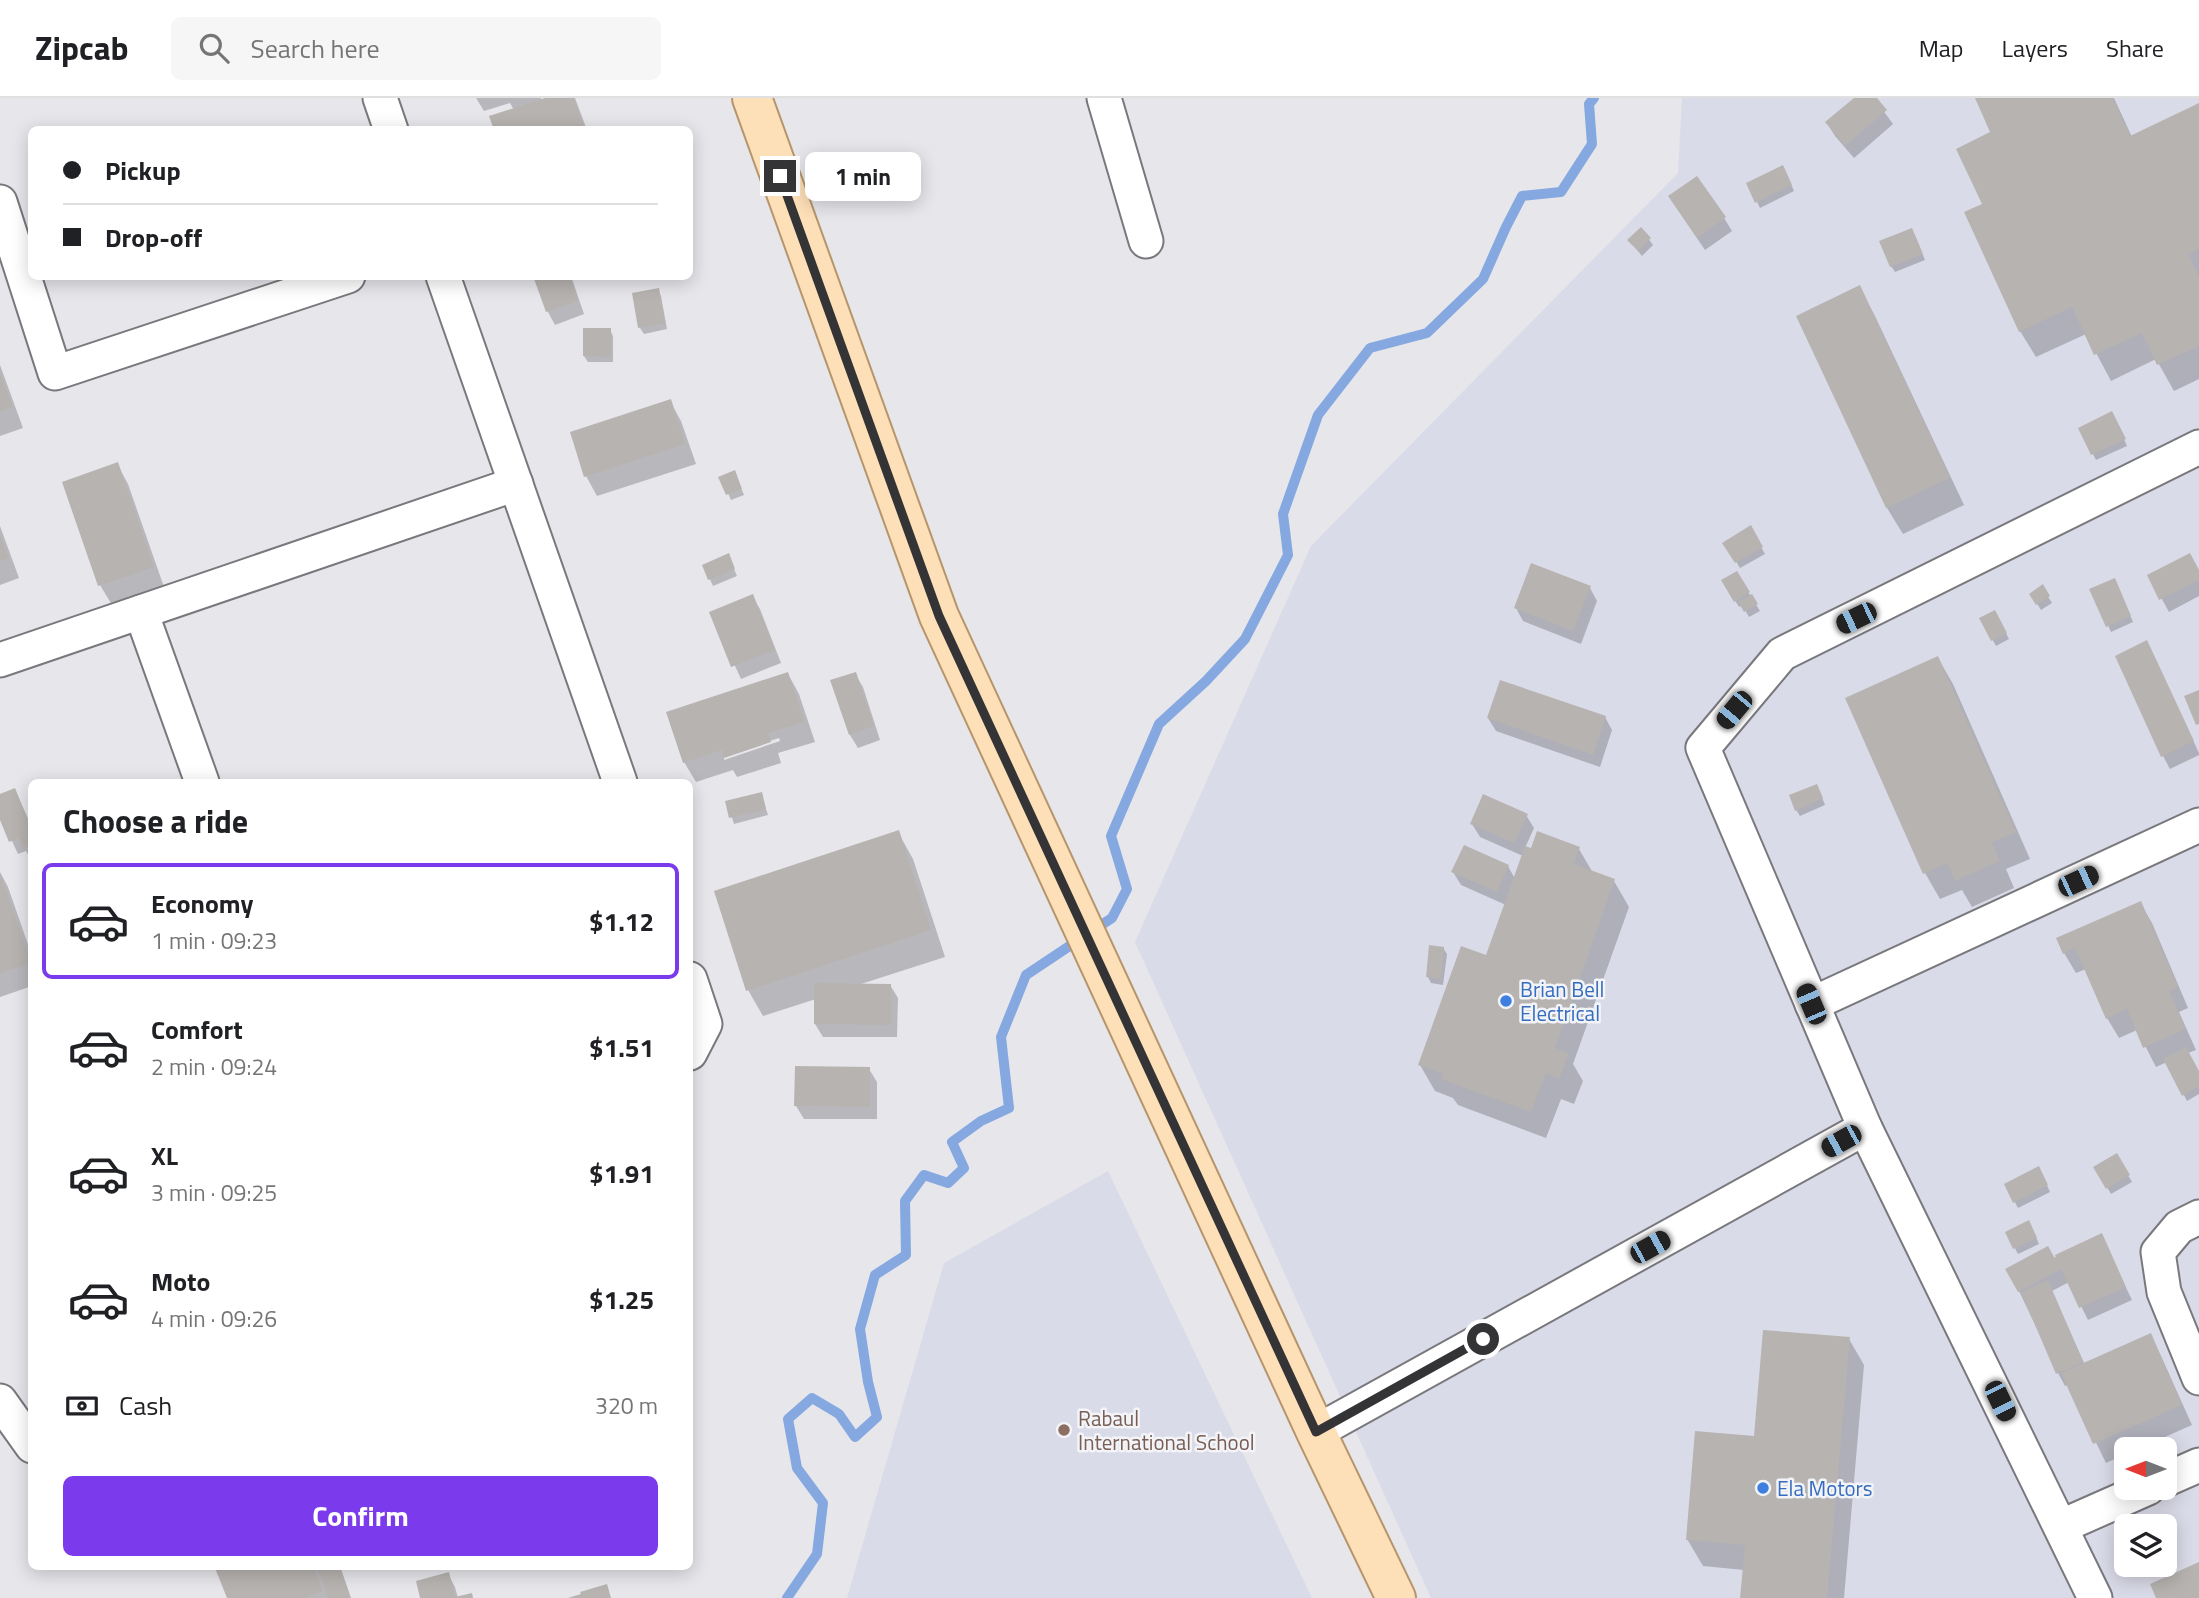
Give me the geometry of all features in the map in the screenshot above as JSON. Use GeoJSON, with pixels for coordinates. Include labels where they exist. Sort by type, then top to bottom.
{"type":"FeatureCollection","features":[{"type":"Feature","properties":{"kind":"main road"},"geometry":{"type":"LineString","coordinates":[[752,98],[939,616],[1316,1432],[1396,1598]]}},
{"type":"Feature","properties":{"kind":"street"},"geometry":{"type":"LineString","coordinates":[[380,98],[390,126]]}},
{"type":"Feature","properties":{"kind":"street"},"geometry":{"type":"LineString","coordinates":[[1104,98],[1146,241]]}},
{"type":"Feature","properties":{"kind":"street"},"geometry":{"type":"LineString","coordinates":[[0,202],[55,373],[336,280]]}},
{"type":"Feature","properties":{"kind":"street"},"geometry":{"type":"LineString","coordinates":[[444,280],[620,779]]}},
{"type":"Feature","properties":{"kind":"street"},"geometry":{"type":"LineString","coordinates":[[2095,1598],[1865,1128],[1703,748],[1782,654],[2199,447]]}},
{"type":"Feature","properties":{"kind":"street"},"geometry":{"type":"LineString","coordinates":[[0,660],[516,484]]}},
{"type":"Feature","properties":{"kind":"street"},"geometry":{"type":"LineString","coordinates":[[141,612],[201,779]]}},
{"type":"Feature","properties":{"kind":"street"},"geometry":{"type":"LineString","coordinates":[[1811,1004],[2199,825]]}},
{"type":"Feature","properties":{"kind":"street"},"geometry":{"type":"LineString","coordinates":[[693,988],[705,1024],[693,1047]]}},
{"type":"Feature","properties":{"kind":"street"},"geometry":{"type":"LineString","coordinates":[[1316,1432],[1865,1128]]}},
{"type":"Feature","properties":{"kind":"street"},"geometry":{"type":"LineString","coordinates":[[2199,1217],[2179,1227],[2158,1252],[2164,1292],[2199,1378]]}},
{"type":"Feature","properties":{"kind":"street"},"geometry":{"type":"LineString","coordinates":[[0,1401],[28,1440]]}},
{"type":"Feature","properties":{"kind":"street"},"geometry":{"type":"LineString","coordinates":[[2177,1475],[2199,1465]]}},
{"type":"Feature","properties":{"kind":"street"},"geometry":{"type":"LineString","coordinates":[[2062,1526],[2121,1500]]}},
{"type":"Feature","properties":{"kind":"shaded area"},"geometry":{"type":"Polygon","coordinates":[[[1682,98],[2199,98],[2199,1598],[1431,1598],[1135,942],[1311,546],[1678,173],[1682,98]]]}},
{"type":"Feature","properties":{"kind":"shaded area","name":"Rabaul International School"},"geometry":{"type":"Polygon","coordinates":[[[1108,1171],[1312,1598],[847,1598],[944,1263],[1108,1171]]]}},
{"type":"Feature","properties":{"kind":"building"},"geometry":{"type":"Polygon","coordinates":[[[545,98],[574,98],[584,126],[493,126],[489,116],[545,98]]]}},
{"type":"Feature","properties":{"kind":"building"},"geometry":{"type":"Polygon","coordinates":[[[1854,98],[1877,98],[1887,110],[1845,146],[1825,122],[1854,98]]]}},
{"type":"Feature","properties":{"kind":"building"},"geometry":{"type":"Polygon","coordinates":[[[1975,98],[2113,98],[2130,136],[2199,103],[2199,249],[2188,254],[2199,276],[2199,346],[2157,365],[2142,333],[2094,355],[2072,307],[2019,332],[1964,212],[1982,204],[1956,149],[1990,132],[1975,98]]]}},
{"type":"Feature","properties":{"kind":"building"},"geometry":{"type":"Polygon","coordinates":[[[1783,165],[1792,185],[1755,203],[1746,183],[1783,165]]]}},
{"type":"Feature","properties":{"kind":"building"},"geometry":{"type":"Polygon","coordinates":[[[1697,176],[1726,217],[1697,238],[1668,196],[1697,176]]]}},
{"type":"Feature","properties":{"kind":"building"},"geometry":{"type":"Polygon","coordinates":[[[1641,227],[1651,238],[1638,251],[1627,240],[1641,227]]]}},
{"type":"Feature","properties":{"kind":"building"},"geometry":{"type":"Polygon","coordinates":[[[1912,228],[1923,254],[1890,267],[1879,241],[1912,228]]]}},
{"type":"Feature","properties":{"kind":"building"},"geometry":{"type":"Polygon","coordinates":[[[534,280],[570,280],[578,301],[546,312],[534,280]]]}},
{"type":"Feature","properties":{"kind":"building"},"geometry":{"type":"Polygon","coordinates":[[[1860,285],[1950,478],[1886,508],[1796,316],[1860,285]]]}},
{"type":"Feature","properties":{"kind":"building"},"geometry":{"type":"Polygon","coordinates":[[[659,288],[665,323],[638,328],[632,293],[659,288]]]}},
{"type":"Feature","properties":{"kind":"building"},"geometry":{"type":"Polygon","coordinates":[[[583,328],[611,328],[611,357],[583,356],[583,328]]]}},
{"type":"Feature","properties":{"kind":"building"},"geometry":{"type":"Polygon","coordinates":[[[0,372],[13,407],[0,412],[0,372]]]}},
{"type":"Feature","properties":{"kind":"building"},"geometry":{"type":"Polygon","coordinates":[[[671,399],[685,444],[584,477],[570,432],[671,399]]]}},
{"type":"Feature","properties":{"kind":"building"},"geometry":{"type":"Polygon","coordinates":[[[2112,411],[2126,439],[2091,455],[2078,428],[2112,411]]]}},
{"type":"Feature","properties":{"kind":"building"},"geometry":{"type":"Polygon","coordinates":[[[118,462],[154,567],[98,586],[62,482],[118,462]]]}},
{"type":"Feature","properties":{"kind":"building"},"geometry":{"type":"Polygon","coordinates":[[[735,470],[742,489],[726,495],[718,477],[735,470]]]}},
{"type":"Feature","properties":{"kind":"building"},"geometry":{"type":"Polygon","coordinates":[[[1751,525],[1763,547],[1735,563],[1722,543],[1751,525]]]}},
{"type":"Feature","properties":{"kind":"building"},"geometry":{"type":"Polygon","coordinates":[[[0,535],[9,558],[0,561],[0,535]]]}},
{"type":"Feature","properties":{"kind":"building"},"geometry":{"type":"Polygon","coordinates":[[[729,553],[735,569],[708,580],[702,565],[729,553]]]}},
{"type":"Feature","properties":{"kind":"building"},"geometry":{"type":"Polygon","coordinates":[[[2190,553],[2199,570],[2199,580],[2159,600],[2147,575],[2190,553]]]}},
{"type":"Feature","properties":{"kind":"building"},"geometry":{"type":"Polygon","coordinates":[[[1531,563],[1591,586],[1573,631],[1514,608],[1531,563]]]}},
{"type":"Feature","properties":{"kind":"building"},"geometry":{"type":"Polygon","coordinates":[[[1737,571],[1750,592],[1734,602],[1721,580],[1737,571]]]}},
{"type":"Feature","properties":{"kind":"building"},"geometry":{"type":"Polygon","coordinates":[[[2115,578],[2131,616],[2106,627],[2089,589],[2115,578]]]}},
{"type":"Feature","properties":{"kind":"building"},"geometry":{"type":"Polygon","coordinates":[[[2043,584],[2050,596],[2036,605],[2029,594],[2043,584]]]}},
{"type":"Feature","properties":{"kind":"building"},"geometry":{"type":"Polygon","coordinates":[[[753,594],[775,650],[731,667],[709,612],[753,594]]]}},
{"type":"Feature","properties":{"kind":"building"},"geometry":{"type":"Polygon","coordinates":[[[1752,594],[1758,604],[1744,612],[1738,602],[1752,594]]]}},
{"type":"Feature","properties":{"kind":"building"},"geometry":{"type":"Polygon","coordinates":[[[1995,610],[2007,633],[1991,641],[1979,618],[1995,610]]]}},
{"type":"Feature","properties":{"kind":"building"},"geometry":{"type":"Polygon","coordinates":[[[2147,640],[2194,741],[2161,757],[2115,656],[2147,640]]]}},
{"type":"Feature","properties":{"kind":"building"},"geometry":{"type":"Polygon","coordinates":[[[1938,656],[2016,832],[1992,842],[2000,861],[1955,881],[1947,863],[1923,874],[1845,698],[1938,656]]]}},
{"type":"Feature","properties":{"kind":"building"},"geometry":{"type":"Polygon","coordinates":[[[788,672],[805,722],[768,733],[771,742],[724,758],[722,750],[683,763],[666,712],[788,672]]]}},
{"type":"Feature","properties":{"kind":"building"},"geometry":{"type":"Polygon","coordinates":[[[856,672],[874,726],[849,735],[830,680],[856,672]]]}},
{"type":"Feature","properties":{"kind":"building"},"geometry":{"type":"Polygon","coordinates":[[[1500,680],[1606,716],[1593,755],[1487,718],[1500,680]]]}},
{"type":"Feature","properties":{"kind":"building"},"geometry":{"type":"Polygon","coordinates":[[[2199,690],[2199,724],[2196,725],[2184,696],[2199,690]]]}},
{"type":"Feature","properties":{"kind":"building"},"geometry":{"type":"Polygon","coordinates":[[[1817,784],[1823,798],[1795,811],[1789,795],[1817,784]]]}},
{"type":"Feature","properties":{"kind":"building"},"geometry":{"type":"Polygon","coordinates":[[[15,788],[28,820],[28,845],[22,847],[19,838],[9,842],[0,820],[0,794],[15,788]]]}},
{"type":"Feature","properties":{"kind":"building"},"geometry":{"type":"Polygon","coordinates":[[[762,792],[766,809],[729,818],[725,801],[762,792]]]}},
{"type":"Feature","properties":{"kind":"building"},"geometry":{"type":"Polygon","coordinates":[[[1483,794],[1528,814],[1514,843],[1470,824],[1483,794]]]}},
{"type":"Feature","properties":{"kind":"building"},"geometry":{"type":"Polygon","coordinates":[[[899,830],[931,930],[746,991],[714,891],[899,830]]]}},
{"type":"Feature","properties":{"kind":"building","name":"Brian Bell Electrical"},"geometry":{"type":"Polygon","coordinates":[[[1537,831],[1580,847],[1574,864],[1615,879],[1555,1048],[1569,1053],[1559,1079],[1546,1073],[1531,1112],[1441,1079],[1443,1074],[1418,1065],[1461,946],[1486,955],[1525,846],[1531,848],[1537,831]]]}},
{"type":"Feature","properties":{"kind":"building"},"geometry":{"type":"Polygon","coordinates":[[[1464,845],[1509,865],[1497,892],[1451,872],[1464,845]]]}},
{"type":"Feature","properties":{"kind":"building"},"geometry":{"type":"Polygon","coordinates":[[[0,873],[28,954],[28,964],[0,973],[0,873]]]}},
{"type":"Feature","properties":{"kind":"building"},"geometry":{"type":"Polygon","coordinates":[[[2141,901],[2178,987],[2169,991],[2186,1029],[2143,1048],[2127,1009],[2106,1019],[2075,948],[2063,954],[2056,938],[2141,901]]]}},
{"type":"Feature","properties":{"kind":"building"},"geometry":{"type":"Polygon","coordinates":[[[1429,945],[1444,947],[1441,979],[1426,977],[1429,945]]]}},
{"type":"Feature","properties":{"kind":"building"},"geometry":{"type":"Polygon","coordinates":[[[814,983],[891,984],[891,1025],[814,1024],[814,983]]]}},
{"type":"Feature","properties":{"kind":"building"},"geometry":{"type":"Polygon","coordinates":[[[2186,1047],[2199,1071],[2199,1086],[2182,1096],[2163,1059],[2186,1047]]]}},
{"type":"Feature","properties":{"kind":"building"},"geometry":{"type":"Polygon","coordinates":[[[795,1066],[870,1067],[870,1107],[794,1106],[795,1066]]]}},
{"type":"Feature","properties":{"kind":"building"},"geometry":{"type":"Polygon","coordinates":[[[2117,1153],[2130,1175],[2106,1189],[2093,1167],[2117,1153]]]}},
{"type":"Feature","properties":{"kind":"building"},"geometry":{"type":"Polygon","coordinates":[[[2039,1166],[2048,1185],[2013,1203],[2004,1184],[2039,1166]]]}},
{"type":"Feature","properties":{"kind":"building"},"geometry":{"type":"Polygon","coordinates":[[[2029,1220],[2037,1238],[2013,1249],[2005,1232],[2029,1220]]]}},
{"type":"Feature","properties":{"kind":"building"},"geometry":{"type":"Polygon","coordinates":[[[2102,1233],[2126,1287],[2079,1308],[2061,1269],[2018,1292],[2005,1269],[2048,1246],[2058,1264],[2055,1255],[2102,1233]]]}},
{"type":"Feature","properties":{"kind":"building"},"geometry":{"type":"Polygon","coordinates":[[[2048,1280],[2083,1362],[2056,1374],[2021,1292],[2048,1280]]]}},
{"type":"Feature","properties":{"kind":"building","name":"Ela Motors"},"geometry":{"type":"Polygon","coordinates":[[[1763,1330],[1850,1337],[1827,1598],[1740,1598],[1745,1545],[1686,1540],[1695,1431],[1754,1436],[1763,1330]]]}},
{"type":"Feature","properties":{"kind":"building"},"geometry":{"type":"Polygon","coordinates":[[[2151,1333],[2182,1405],[2093,1444],[2061,1373],[2151,1333]]]}},
{"type":"Feature","properties":{"kind":"building"},"geometry":{"type":"Polygon","coordinates":[[[2199,1562],[2199,1598],[2156,1598],[2150,1584],[2166,1577],[2177,1577],[2177,1572],[2199,1562]]]}},
{"type":"Feature","properties":{"kind":"building"},"geometry":{"type":"Polygon","coordinates":[[[216,1570],[315,1570],[323,1591],[305,1598],[227,1598],[216,1570]]]}},
{"type":"Feature","properties":{"kind":"building"},"geometry":{"type":"Polygon","coordinates":[[[318,1570],[341,1570],[351,1598],[328,1598],[318,1570]]]}},
{"type":"Feature","properties":{"kind":"building"},"geometry":{"type":"Polygon","coordinates":[[[449,1572],[455,1597],[472,1593],[473,1598],[420,1598],[416,1581],[449,1572]]]}},
{"type":"Feature","properties":{"kind":"building"},"geometry":{"type":"Polygon","coordinates":[[[607,1584],[611,1598],[568,1598],[581,1594],[580,1592],[607,1584]]]}},
{"type":"Feature","properties":{"kind":"waterway"},"geometry":{"type":"LineString","coordinates":[[1092,931],[1112,918],[1127,889],[1111,836],[1159,724],[1206,681],[1245,639],[1288,555],[1283,514],[1318,415],[1370,348],[1427,333],[1483,279],[1522,196],[1561,192],[1592,144],[1589,104],[1594,98]]}},
{"type":"Feature","properties":{"kind":"waterway"},"geometry":{"type":"LineString","coordinates":[[787,1598],[817,1554],[823,1503],[797,1468],[788,1419],[812,1398],[839,1414],[855,1437],[877,1417],[868,1382],[860,1329],[875,1275],[906,1255],[905,1201],[924,1175],[948,1183],[964,1168],[952,1142],[981,1121],[1009,1108],[1001,1037],[1026,975],[1080,939]]}},
{"type":"Feature","properties":{"kind":"place","name":"Brian Bell Electrical"},"geometry":{"type":"Point","coordinates":[1506,1001]}},
{"type":"Feature","properties":{"kind":"place","name":"Rabaul International School"},"geometry":{"type":"Point","coordinates":[1064,1430]}},
{"type":"Feature","properties":{"kind":"place","name":"Ela Motors"},"geometry":{"type":"Point","coordinates":[1763,1488]}},
{"type":"Feature","properties":{"kind":"route"},"geometry":{"type":"LineString","coordinates":[[780,176],[939,616],[1316,1432],[1483,1339]]}}]}
